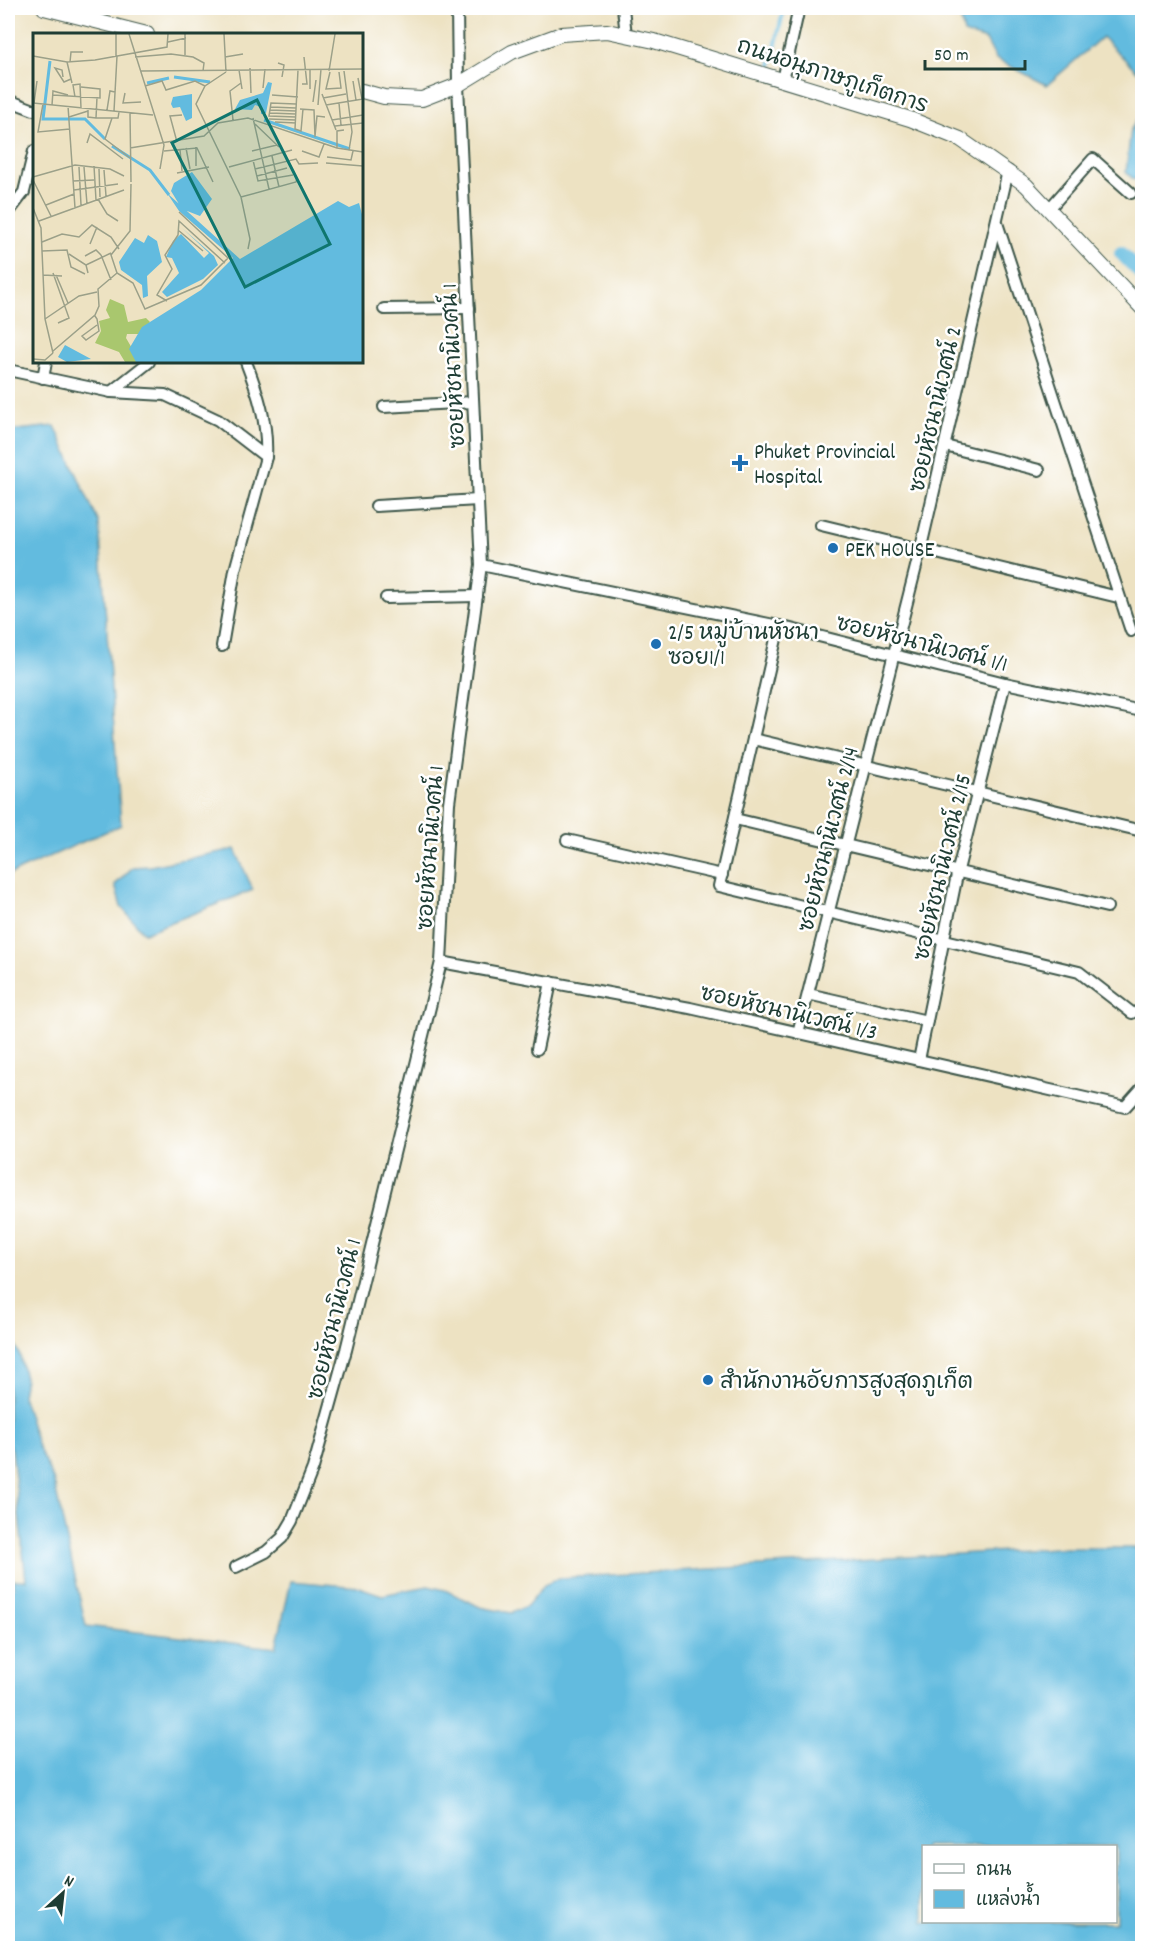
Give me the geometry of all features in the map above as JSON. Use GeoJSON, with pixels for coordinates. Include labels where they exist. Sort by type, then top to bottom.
{"type":"FeatureCollection","features":[{"type":"Feature","properties":{"kind":"street","name":"ซอยหัชนานิเวศน์ 1"},"geometry":{"type":"LineString","coordinates":[[236,1567],[266,1552],[282,1538],[310,1476],[346,1350],[441,962],[449,803],[481,566],[458,85],[457,8]]}},
{"type":"Feature","properties":{"kind":"street"},"geometry":{"type":"LineString","coordinates":[[623,8],[626,35]]}},
{"type":"Feature","properties":{"kind":"street"},"geometry":{"type":"LineString","coordinates":[[783,80],[799,8]]}},
{"type":"Feature","properties":{"kind":"street"},"geometry":{"type":"LineString","coordinates":[[53,9],[143,33]]}},
{"type":"Feature","properties":{"kind":"street","name":"ถนนอนุภาษภูเก็ตการ"},"geometry":{"type":"LineString","coordinates":[[363,91],[384,97],[422,99],[458,85],[512,52],[561,34],[607,31],[654,41],[910,119],[960,139],[1008,171],[1049,209],[1143,308]]}},
{"type":"Feature","properties":{"kind":"street"},"geometry":{"type":"LineString","coordinates":[[8,99],[33,110]]}},
{"type":"Feature","properties":{"kind":"street"},"geometry":{"type":"LineString","coordinates":[[8,213],[24,192],[33,155]]}},
{"type":"Feature","properties":{"kind":"street"},"geometry":{"type":"LineString","coordinates":[[1049,209],[1093,159],[1131,193]]}},
{"type":"Feature","properties":{"kind":"street","name":"ซอยหัชนานิเวศน์ 2"},"geometry":{"type":"LineString","coordinates":[[894,655],[1008,171]]}},
{"type":"Feature","properties":{"kind":"street"},"geometry":{"type":"LineString","coordinates":[[997,223],[1131,631]]}},
{"type":"Feature","properties":{"kind":"street"},"geometry":{"type":"LineString","coordinates":[[384,309],[469,308]]}},
{"type":"Feature","properties":{"kind":"street"},"geometry":{"type":"LineString","coordinates":[[43,378],[46,363]]}},
{"type":"Feature","properties":{"kind":"street"},"geometry":{"type":"LineString","coordinates":[[111,392],[149,363]]}},
{"type":"Feature","properties":{"kind":"street"},"geometry":{"type":"LineString","coordinates":[[222,646],[235,570],[266,457],[267,437],[260,399],[246,363]]}},
{"type":"Feature","properties":{"kind":"street"},"geometry":{"type":"LineString","coordinates":[[8,370],[111,392],[165,395],[195,407],[218,420],[266,457]]}},
{"type":"Feature","properties":{"kind":"street"},"geometry":{"type":"LineString","coordinates":[[384,407],[473,402]]}},
{"type":"Feature","properties":{"kind":"street"},"geometry":{"type":"LineString","coordinates":[[945,446],[1039,470]]}},
{"type":"Feature","properties":{"kind":"street"},"geometry":{"type":"LineString","coordinates":[[376,506],[478,500]]}},
{"type":"Feature","properties":{"kind":"street"},"geometry":{"type":"LineString","coordinates":[[821,525],[921,547],[1118,597]]}},
{"type":"Feature","properties":{"kind":"street","name":"ซอยหัชนานิเวศน์ 1/1"},"geometry":{"type":"LineString","coordinates":[[481,566],[779,626],[1005,683],[1143,711]]}},
{"type":"Feature","properties":{"kind":"street"},"geometry":{"type":"LineString","coordinates":[[386,598],[477,596]]}},
{"type":"Feature","properties":{"kind":"street"},"geometry":{"type":"LineString","coordinates":[[721,881],[779,626]]}},
{"type":"Feature","properties":{"kind":"street","name":"ซอยหัชนานิเวศน์ 2/14"},"geometry":{"type":"LineString","coordinates":[[798,1033],[894,655]]}},
{"type":"Feature","properties":{"kind":"street","name":"ซอยหัชนานิเวศน์ 2/15"},"geometry":{"type":"LineString","coordinates":[[919,1060],[958,870],[1005,683]]}},
{"type":"Feature","properties":{"kind":"street"},"geometry":{"type":"LineString","coordinates":[[753,739],[1143,831]]}},
{"type":"Feature","properties":{"kind":"street"},"geometry":{"type":"LineString","coordinates":[[735,819],[1107,907]]}},
{"type":"Feature","properties":{"kind":"street"},"geometry":{"type":"LineString","coordinates":[[567,840],[721,881],[828,913],[1079,972],[1132,1013]]}},
{"type":"Feature","properties":{"kind":"street","name":"ซอยหัชนานิเวศน์ 1/3"},"geometry":{"type":"LineString","coordinates":[[441,962],[690,1008],[1125,1107],[1143,1088]]}},
{"type":"Feature","properties":{"kind":"street"},"geometry":{"type":"LineString","coordinates":[[537,1049],[551,982]]}},
{"type":"Feature","properties":{"kind":"street"},"geometry":{"type":"LineString","coordinates":[[808,993],[927,1021]]}},
{"type":"Feature","properties":{"kind":"water"},"geometry":{"type":"Polygon","coordinates":[[[958,8],[1142,8],[1142,76],[1102,37],[1047,85],[996,59],[986,40],[964,33],[958,8]]]}},
{"type":"Feature","properties":{"kind":"water"},"geometry":{"type":"Polygon","coordinates":[[[1142,112],[1142,173],[1134,180],[1126,172],[1131,129],[1142,112]]]}},
{"type":"Feature","properties":{"kind":"water"},"geometry":{"type":"Polygon","coordinates":[[[55,426],[99,523],[121,825],[8,875],[8,431],[55,426]]]}},
{"type":"Feature","properties":{"kind":"water"},"geometry":{"type":"Polygon","coordinates":[[[235,849],[253,890],[144,933],[121,907],[115,885],[133,867],[150,866],[235,849]]]}},
{"type":"Feature","properties":{"kind":"water"},"geometry":{"type":"Polygon","coordinates":[[[8,1329],[20,1356],[25,1379],[22,1395],[37,1444],[54,1482],[86,1626],[276,1648],[291,1581],[359,1587],[382,1595],[428,1586],[445,1590],[480,1607],[511,1613],[527,1606],[544,1585],[560,1578],[1056,1548],[1142,1548],[1142,1948],[8,1948],[8,1592],[14,1588],[12,1580],[26,1580],[12,1450],[8,1442],[8,1329]]]}},
{"type":"Feature","properties":{"kind":"waterway"},"geometry":{"type":"LineString","coordinates":[[771,65],[784,8]]}},
{"type":"Feature","properties":{"kind":"waterway"},"geometry":{"type":"LineString","coordinates":[[1121,253],[1142,275]]}},
{"type":"Feature","properties":{"kind":"place","name":"Phuket Provincial Hospital"},"geometry":{"type":"Point","coordinates":[740,463]}},
{"type":"Feature","properties":{"kind":"place","name":"PEK HOUSE"},"geometry":{"type":"Point","coordinates":[833,548]}},
{"type":"Feature","properties":{"kind":"place","name":"2/5 หมู่บ้านหัชนา ซอย1/1"},"geometry":{"type":"Point","coordinates":[656,644]}},
{"type":"Feature","properties":{"kind":"place","name":"สำนักงานอัยการสูงสุดภูเก็ต"},"geometry":{"type":"Point","coordinates":[708,1380]}}]}
